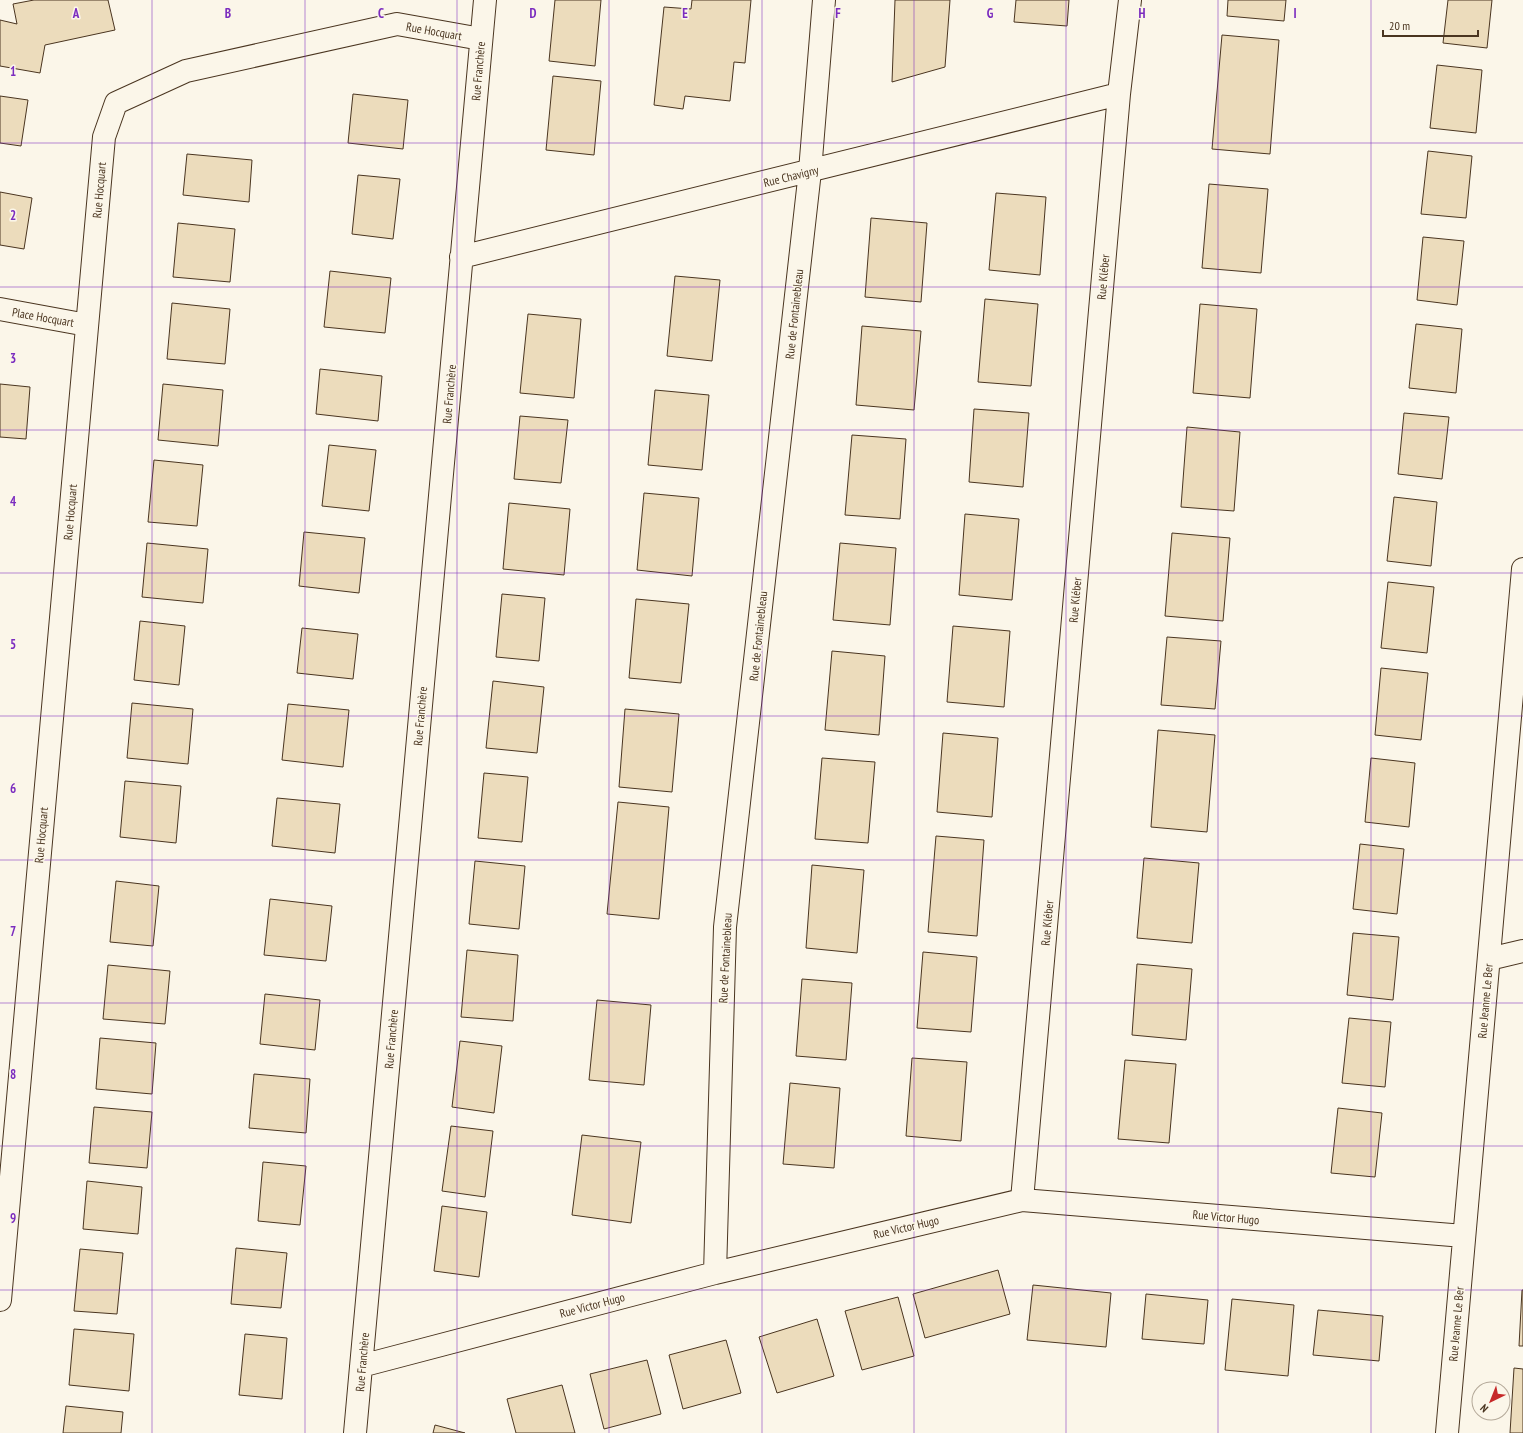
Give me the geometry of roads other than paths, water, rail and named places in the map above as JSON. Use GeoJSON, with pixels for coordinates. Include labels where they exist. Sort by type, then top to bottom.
{"type":"FeatureCollection","features":[{"type":"Feature","properties":{"kind":"street","name":"Rue Franchère"},"geometry":{"type":"LineString","coordinates":[[355,1433],[485,0]]}},
{"type":"Feature","properties":{"kind":"street","name":"Rue de Fontainebleau"},"geometry":{"type":"LineString","coordinates":[[715,1273],[725,927],[810,171],[824,0]]}},
{"type":"Feature","properties":{"kind":"street","name":"Rue Kléber"},"geometry":{"type":"LineString","coordinates":[[1022,1200],[1120,94],[1130,0]]}},
{"type":"Feature","properties":{"kind":"street","name":"Rue Hocquart"},"geometry":{"type":"LineString","coordinates":[[0,1300],[104,136],[116,103],[186,71],[397,24],[481,39]]}},
{"type":"Feature","properties":{"kind":"street","name":"Rue Chavigny"},"geometry":{"type":"LineString","coordinates":[[462,257],[1120,94]]}},
{"type":"Feature","properties":{"kind":"street","name":"Place Hocquart"},"geometry":{"type":"LineString","coordinates":[[0,309],[87,325]]}},
{"type":"Feature","properties":{"kind":"street","name":"Rue Jeanne Le Ber"},"geometry":{"type":"LineString","coordinates":[[1447,1433],[1521,611],[1523,569]]}},
{"type":"Feature","properties":{"kind":"street"},"geometry":{"type":"LineString","coordinates":[[1489,959],[1523,951]]}},
{"type":"Feature","properties":{"kind":"street","name":"Rue Victor Hugo"},"geometry":{"type":"LineString","coordinates":[[361,1366],[715,1273],[1022,1200],[1464,1236]]}}]}
